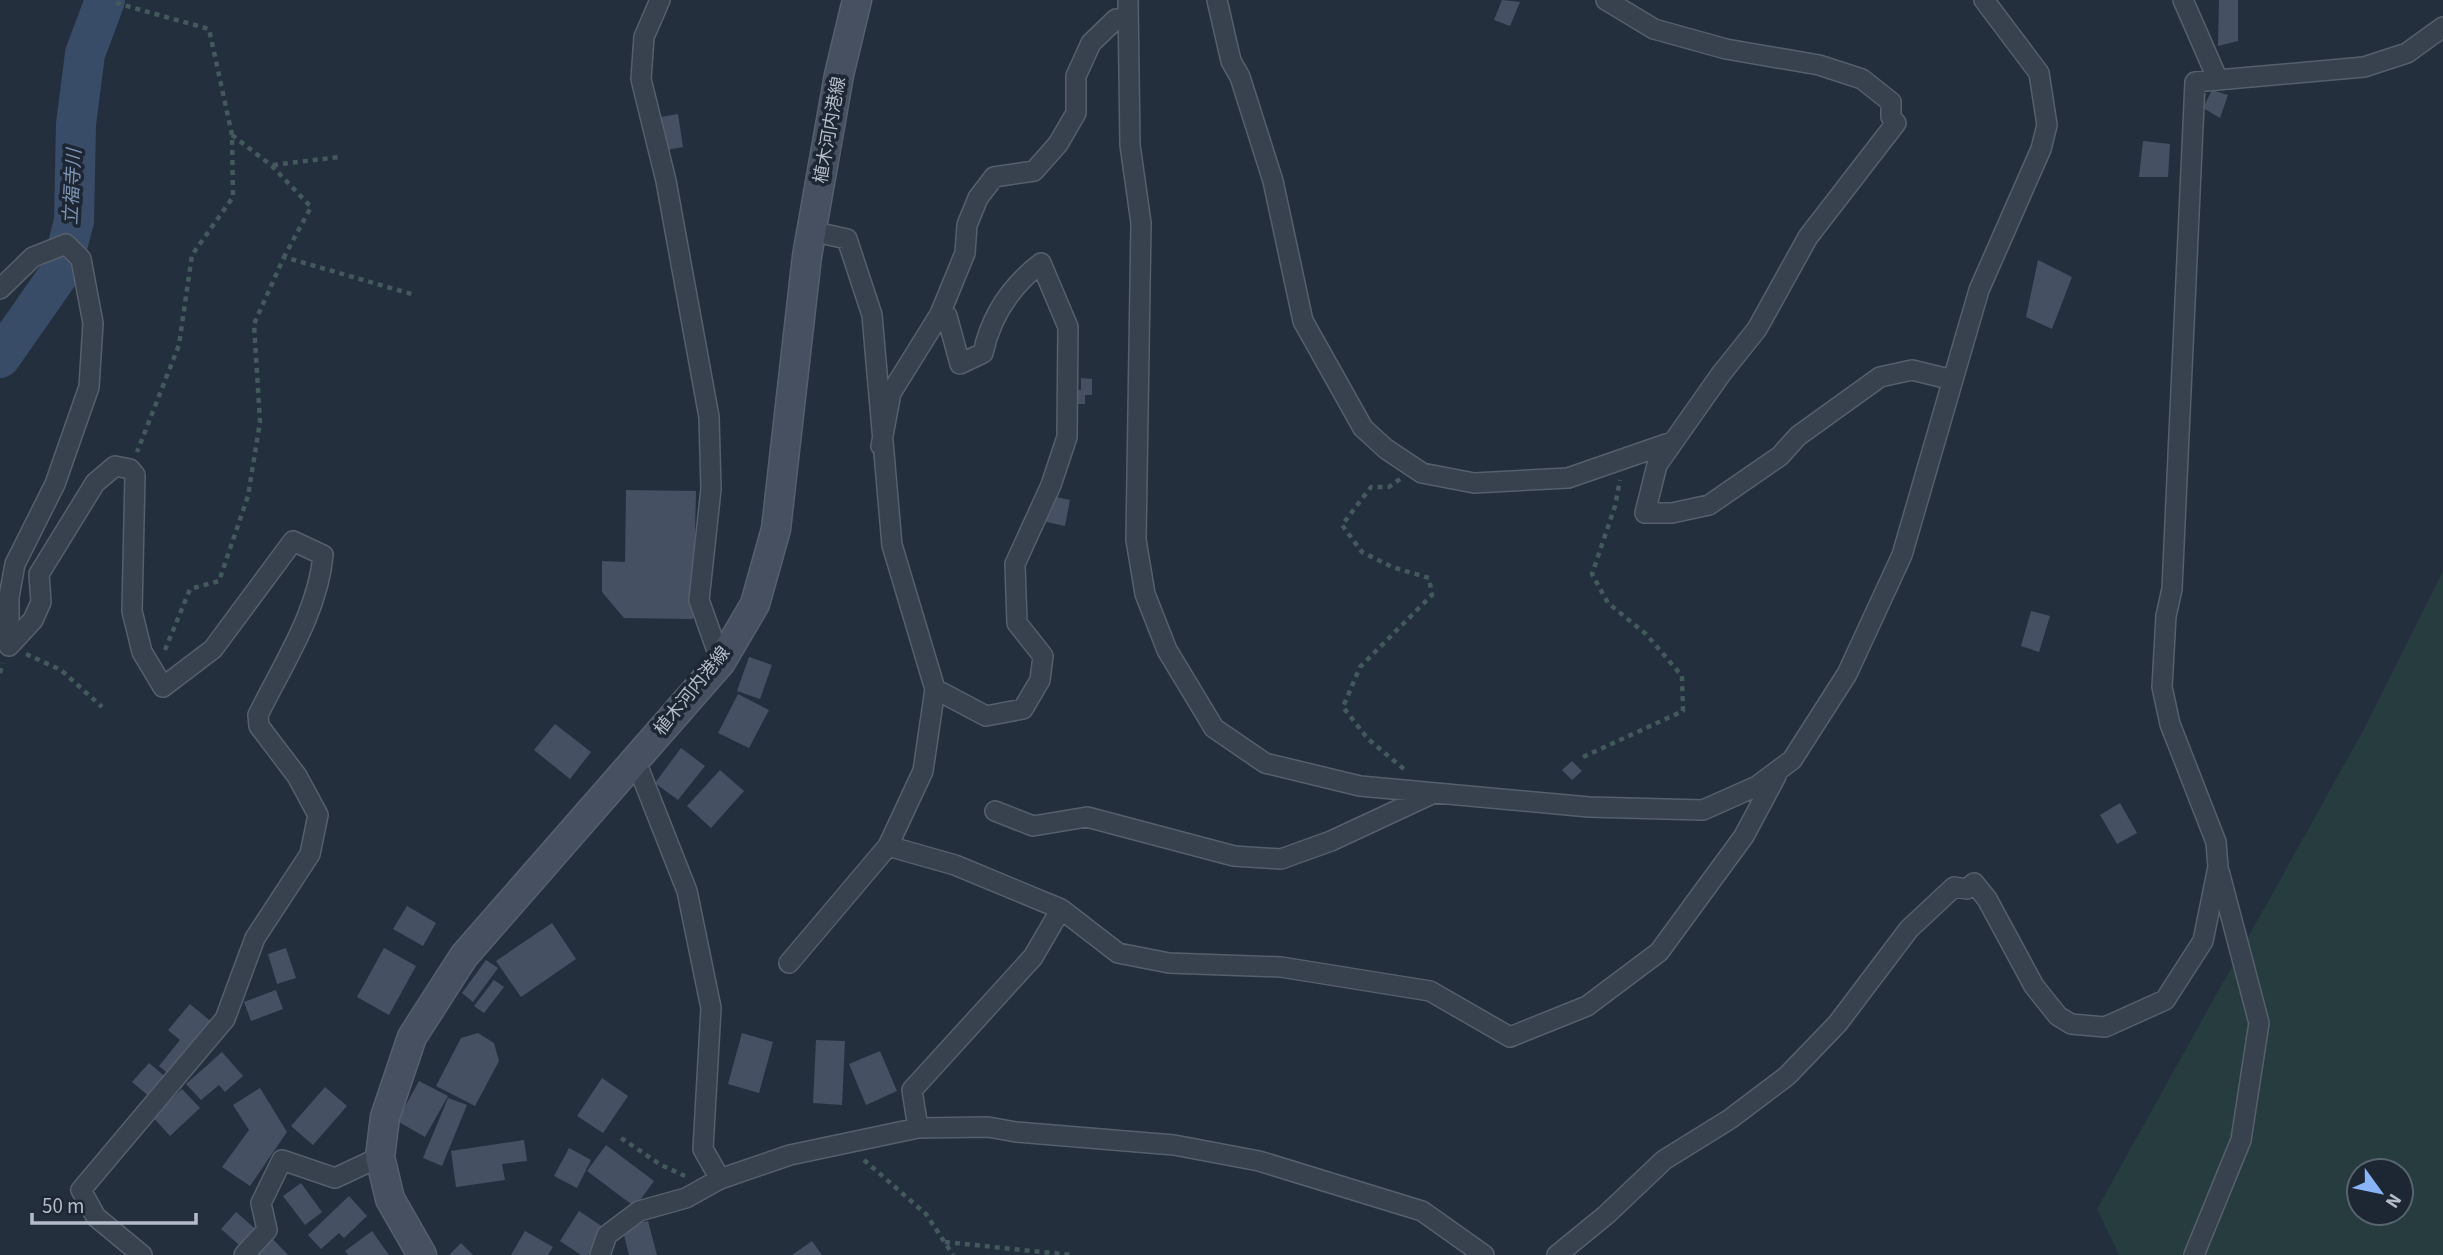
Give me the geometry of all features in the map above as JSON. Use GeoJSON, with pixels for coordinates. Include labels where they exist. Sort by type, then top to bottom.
{"type":"FeatureCollection","features":[{"type":"Feature","properties":{"kind":"main road","name":"植木河内港線"},"geometry":{"type":"LineString","coordinates":[[422,1255],[390,1199],[380,1157],[386,1117],[412,1037],[464,956],[720,662],[755,604],[776,529],[811,231],[839,75],[857,0]]}},
{"type":"Feature","properties":{"kind":"street"},"geometry":{"type":"LineString","coordinates":[[660,0],[644,37],[641,79],[666,181],[709,417],[711,489],[699,600],[720,662]]}},
{"type":"Feature","properties":{"kind":"street"},"geometry":{"type":"LineString","coordinates":[[1217,0],[1231,61],[1240,77],[1273,181],[1303,321],[1363,428],[1386,449],[1422,473],[1474,483],[1568,478],[1672,442]]}},
{"type":"Feature","properties":{"kind":"street"},"geometry":{"type":"LineString","coordinates":[[1606,0],[1654,29],[1726,49],[1819,65],[1861,79],[1891,102],[1891,117],[1896,123],[1808,237],[1757,329],[1657,465],[1645,513],[1672,513],[1709,505],[1780,456],[1798,436],[1881,377],[1912,370],[1952,380]]}},
{"type":"Feature","properties":{"kind":"street"},"geometry":{"type":"LineString","coordinates":[[1127,10],[1130,145],[1141,223],[1136,540],[1144,594],[1153,617],[1167,650],[1214,728],[1265,763],[1360,786],[1589,807],[1703,810],[1757,786],[1792,760],[1847,674],[1902,555],[1979,289],[2041,149],[2047,125],[2039,73],[1984,0]]}},
{"type":"Feature","properties":{"kind":"street"},"geometry":{"type":"LineString","coordinates":[[2183,0],[2218,80]]}},
{"type":"Feature","properties":{"kind":"street"},"geometry":{"type":"LineString","coordinates":[[881,446],[891,393],[940,314],[965,253],[967,225],[978,198],[994,177],[1034,172],[1058,144],[1076,113],[1076,76],[1091,43],[1127,10]]}},
{"type":"Feature","properties":{"kind":"street"},"geometry":{"type":"LineString","coordinates":[[2194,1255],[2241,1140],[2259,1023],[2218,867],[2216,842],[2170,724],[2162,687],[2166,616],[2172,589],[2195,82],[2364,66],[2407,53],[2443,27]]}},
{"type":"Feature","properties":{"kind":"street"},"geometry":{"type":"LineString","coordinates":[[789,962],[888,846],[923,771],[935,690],[892,545],[881,446],[872,315],[847,239],[811,231]]}},
{"type":"Feature","properties":{"kind":"street"},"geometry":{"type":"LineString","coordinates":[[0,289],[33,257],[66,244],[81,259],[93,323],[89,387],[55,484],[15,564],[9,597],[9,646]]}},
{"type":"Feature","properties":{"kind":"street"},"geometry":{"type":"LineString","coordinates":[[935,690],[986,716],[1023,709],[1040,680],[1043,656],[1017,623],[1015,564],[1051,485],[1067,437],[1068,373],[1068,327],[1041,263],[1020,279],[989,327],[983,353],[960,364],[947,316],[940,314]]}},
{"type":"Feature","properties":{"kind":"street"},"geometry":{"type":"LineString","coordinates":[[9,646],[33,620],[41,602],[39,574],[95,484],[115,466],[131,469],[135,475],[132,611],[142,652],[163,687],[213,649],[293,541],[323,555],[321,581],[307,616],[258,715],[259,726],[297,776],[318,815],[310,854],[255,938],[225,1018],[82,1190],[96,1217],[134,1252]]}},
{"type":"Feature","properties":{"kind":"street"},"geometry":{"type":"LineString","coordinates":[[635,759],[687,891],[711,1008],[703,1149],[719,1179]]}},
{"type":"Feature","properties":{"kind":"street"},"geometry":{"type":"LineString","coordinates":[[888,846],[955,865],[1061,909],[1118,953],[1169,963],[1281,967],[1430,991],[1510,1037],[1587,1006],[1659,953],[1744,836],[1781,768]]}},
{"type":"Feature","properties":{"kind":"street"},"geometry":{"type":"LineString","coordinates":[[995,811],[1034,826],[1087,817],[1234,856],[1282,859],[1331,841],[1434,793]]}},
{"type":"Feature","properties":{"kind":"street"},"geometry":{"type":"LineString","coordinates":[[1557,1255],[1606,1215],[1664,1160],[1730,1119],[1787,1076],[1838,1023],[1909,929],[1954,887],[1967,889],[1974,883],[1987,899],[2034,986],[2058,1016],[2071,1024],[2105,1027],[2165,1000],[2203,941],[2218,867]]}},
{"type":"Feature","properties":{"kind":"street"},"geometry":{"type":"LineString","coordinates":[[918,1128],[912,1090],[1033,957],[1061,909]]}},
{"type":"Feature","properties":{"kind":"street"},"geometry":{"type":"LineString","coordinates":[[600,1255],[607,1235],[639,1211],[686,1198],[719,1179],[790,1155],[918,1128],[988,1127],[1016,1132],[1174,1145],[1259,1161],[1422,1211],[1484,1255]]}},
{"type":"Feature","properties":{"kind":"street"},"geometry":{"type":"LineString","coordinates":[[244,1255],[267,1230],[261,1203],[282,1160],[335,1178],[380,1157]]}},
{"type":"Feature","properties":{"kind":"path"},"geometry":{"type":"LineString","coordinates":[[116,3],[209,29],[232,135],[233,197],[192,255],[179,345],[131,469]]}},
{"type":"Feature","properties":{"kind":"path"},"geometry":{"type":"LineString","coordinates":[[155,674],[190,589],[219,581],[248,496],[260,422],[254,324],[284,257],[311,207],[272,166],[232,135]]}},
{"type":"Feature","properties":{"kind":"path"},"geometry":{"type":"LineString","coordinates":[[272,166],[339,157]]}},
{"type":"Feature","properties":{"kind":"path"},"geometry":{"type":"LineString","coordinates":[[284,257],[415,295]]}},
{"type":"Feature","properties":{"kind":"path"},"geometry":{"type":"LineString","coordinates":[[1583,757],[1683,711],[1682,676],[1646,634],[1608,603],[1592,575],[1615,506],[1623,461]]}},
{"type":"Feature","properties":{"kind":"path"},"geometry":{"type":"LineString","coordinates":[[1414,468],[1389,487],[1371,487],[1342,525],[1362,552],[1392,567],[1429,578],[1432,595],[1360,667],[1343,707],[1368,740],[1434,793]]}},
{"type":"Feature","properties":{"kind":"path"},"geometry":{"type":"LineString","coordinates":[[9,646],[61,670],[103,707]]}},
{"type":"Feature","properties":{"kind":"path"},"geometry":{"type":"LineString","coordinates":[[621,1138],[661,1165],[690,1178],[705,1174],[719,1179]]}},
{"type":"Feature","properties":{"kind":"path"},"geometry":{"type":"LineString","coordinates":[[844,1144],[926,1214],[953,1255]]}},
{"type":"Feature","properties":{"kind":"path"},"geometry":{"type":"LineString","coordinates":[[945,1242],[1071,1255]]}},
{"type":"Feature","properties":{"kind":"green space"},"geometry":{"type":"Polygon","coordinates":[[[2443,571],[2443,1255],[2119,1255],[2097,1209],[2364,729],[2443,571]]]}},
{"type":"Feature","properties":{"kind":"building"},"geometry":{"type":"Polygon","coordinates":[[[1502,0],[1520,2],[1510,26],[1494,20],[1502,0]]]}},
{"type":"Feature","properties":{"kind":"building"},"geometry":{"type":"Polygon","coordinates":[[[2219,0],[2238,0],[2238,41],[2218,46],[2219,0]]]}},
{"type":"Feature","properties":{"kind":"building"},"geometry":{"type":"Polygon","coordinates":[[[2212,90],[2228,95],[2220,118],[2203,108],[2212,90]]]}},
{"type":"Feature","properties":{"kind":"building"},"geometry":{"type":"Polygon","coordinates":[[[678,114],[683,147],[667,150],[661,117],[678,114]]]}},
{"type":"Feature","properties":{"kind":"building"},"geometry":{"type":"Polygon","coordinates":[[[2143,141],[2170,144],[2168,177],[2139,177],[2143,141]]]}},
{"type":"Feature","properties":{"kind":"building"},"geometry":{"type":"Polygon","coordinates":[[[2038,260],[2072,277],[2052,329],[2026,317],[2038,260]]]}},
{"type":"Feature","properties":{"kind":"building"},"geometry":{"type":"Polygon","coordinates":[[[1081,378],[1092,379],[1092,395],[1085,395],[1085,404],[1073,404],[1073,389],[1081,390],[1081,378]]]}},
{"type":"Feature","properties":{"kind":"building"},"geometry":{"type":"Polygon","coordinates":[[[626,490],[696,491],[693,619],[624,618],[602,592],[602,561],[625,562],[626,490]]]}},
{"type":"Feature","properties":{"kind":"building"},"geometry":{"type":"Polygon","coordinates":[[[1047,495],[1070,500],[1065,526],[1042,521],[1047,495]]]}},
{"type":"Feature","properties":{"kind":"building"},"geometry":{"type":"Polygon","coordinates":[[[2031,611],[2050,616],[2039,652],[2021,646],[2031,611]]]}},
{"type":"Feature","properties":{"kind":"building"},"geometry":{"type":"Polygon","coordinates":[[[749,657],[772,665],[760,699],[737,691],[749,657]]]}},
{"type":"Feature","properties":{"kind":"building"},"geometry":{"type":"Polygon","coordinates":[[[738,694],[769,710],[749,748],[718,733],[738,694]]]}},
{"type":"Feature","properties":{"kind":"building"},"geometry":{"type":"Polygon","coordinates":[[[555,724],[591,752],[570,779],[534,750],[555,724]]]}},
{"type":"Feature","properties":{"kind":"building"},"geometry":{"type":"Polygon","coordinates":[[[681,748],[705,766],[678,800],[655,783],[681,748]]]}},
{"type":"Feature","properties":{"kind":"building"},"geometry":{"type":"Polygon","coordinates":[[[1572,761],[1582,771],[1572,780],[1562,770],[1572,761]]]}},
{"type":"Feature","properties":{"kind":"building"},"geometry":{"type":"Polygon","coordinates":[[[720,770],[744,791],[711,828],[687,806],[720,770]]]}},
{"type":"Feature","properties":{"kind":"building"},"geometry":{"type":"Polygon","coordinates":[[[2120,803],[2137,833],[2117,844],[2100,815],[2120,803]]]}},
{"type":"Feature","properties":{"kind":"building"},"geometry":{"type":"Polygon","coordinates":[[[407,906],[436,923],[423,946],[393,929],[407,906]]]}},
{"type":"Feature","properties":{"kind":"building"},"geometry":{"type":"Polygon","coordinates":[[[552,923],[576,959],[521,997],[496,961],[552,923]]]}},
{"type":"Feature","properties":{"kind":"building"},"geometry":{"type":"Polygon","coordinates":[[[286,948],[296,978],[277,984],[268,954],[286,948]]]}},
{"type":"Feature","properties":{"kind":"building"},"geometry":{"type":"Polygon","coordinates":[[[384,948],[416,966],[389,1015],[357,997],[384,948]]]}},
{"type":"Feature","properties":{"kind":"building"},"geometry":{"type":"Polygon","coordinates":[[[486,960],[498,968],[473,1002],[462,993],[486,960]]]}},
{"type":"Feature","properties":{"kind":"building"},"geometry":{"type":"Polygon","coordinates":[[[494,980],[504,987],[484,1013],[474,1006],[494,980]]]}},
{"type":"Feature","properties":{"kind":"building"},"geometry":{"type":"Polygon","coordinates":[[[276,990],[283,1009],[251,1021],[244,1002],[276,990]]]}},
{"type":"Feature","properties":{"kind":"building"},"geometry":{"type":"Polygon","coordinates":[[[190,1004],[214,1024],[171,1076],[159,1066],[180,1040],[168,1030],[190,1004]]]}},
{"type":"Feature","properties":{"kind":"building"},"geometry":{"type":"Polygon","coordinates":[[[478,1033],[494,1043],[499,1061],[475,1106],[436,1086],[461,1038],[478,1033]]]}},
{"type":"Feature","properties":{"kind":"building"},"geometry":{"type":"Polygon","coordinates":[[[742,1033],[773,1042],[759,1093],[728,1084],[742,1033]]]}},
{"type":"Feature","properties":{"kind":"building"},"geometry":{"type":"Polygon","coordinates":[[[816,1040],[845,1041],[842,1105],[813,1103],[816,1040]]]}},
{"type":"Feature","properties":{"kind":"building"},"geometry":{"type":"Polygon","coordinates":[[[880,1051],[897,1091],[866,1105],[849,1064],[880,1051]]]}},
{"type":"Feature","properties":{"kind":"building"},"geometry":{"type":"Polygon","coordinates":[[[222,1052],[243,1076],[225,1092],[219,1085],[201,1100],[186,1084],[222,1052]]]}},
{"type":"Feature","properties":{"kind":"building"},"geometry":{"type":"Polygon","coordinates":[[[149,1063],[168,1079],[151,1098],[132,1082],[149,1063]]]}},
{"type":"Feature","properties":{"kind":"building"},"geometry":{"type":"Polygon","coordinates":[[[602,1078],[628,1096],[603,1133],[577,1116],[602,1078]]]}},
{"type":"Feature","properties":{"kind":"building"},"geometry":{"type":"Polygon","coordinates":[[[419,1081],[448,1096],[425,1137],[397,1121],[419,1081]]]}},
{"type":"Feature","properties":{"kind":"building"},"geometry":{"type":"Polygon","coordinates":[[[325,1087],[347,1106],[313,1145],[291,1126],[325,1087]]]}},
{"type":"Feature","properties":{"kind":"building"},"geometry":{"type":"Polygon","coordinates":[[[260,1088],[287,1132],[250,1186],[222,1167],[249,1130],[233,1105],[260,1088]]]}},
{"type":"Feature","properties":{"kind":"building"},"geometry":{"type":"Polygon","coordinates":[[[182,1089],[200,1108],[170,1136],[153,1117],[182,1089]]]}},
{"type":"Feature","properties":{"kind":"building"},"geometry":{"type":"Polygon","coordinates":[[[448,1098],[467,1105],[442,1166],[423,1158],[448,1098]]]}},
{"type":"Feature","properties":{"kind":"building"},"geometry":{"type":"Polygon","coordinates":[[[524,1140],[527,1161],[502,1164],[505,1180],[456,1187],[451,1151],[524,1140]]]}},
{"type":"Feature","properties":{"kind":"building"},"geometry":{"type":"Polygon","coordinates":[[[606,1145],[654,1181],[635,1207],[587,1171],[606,1145]]]}},
{"type":"Feature","properties":{"kind":"building"},"geometry":{"type":"Polygon","coordinates":[[[569,1148],[591,1160],[577,1188],[554,1176],[569,1148]]]}},
{"type":"Feature","properties":{"kind":"building"},"geometry":{"type":"Polygon","coordinates":[[[301,1183],[322,1212],[305,1225],[283,1196],[301,1183]]]}},
{"type":"Feature","properties":{"kind":"building"},"geometry":{"type":"Polygon","coordinates":[[[349,1196],[367,1216],[344,1238],[339,1233],[321,1249],[308,1235],[349,1196]]]}},
{"type":"Feature","properties":{"kind":"building"},"geometry":{"type":"Polygon","coordinates":[[[579,1211],[606,1229],[588,1255],[581,1255],[560,1241],[579,1211]]]}},
{"type":"Feature","properties":{"kind":"building"},"geometry":{"type":"Polygon","coordinates":[[[236,1212],[260,1233],[245,1250],[221,1229],[236,1212]]]}},
{"type":"Feature","properties":{"kind":"building"},"geometry":{"type":"Polygon","coordinates":[[[648,1221],[657,1255],[629,1255],[622,1227],[648,1221]]]}},
{"type":"Feature","properties":{"kind":"building"},"geometry":{"type":"Polygon","coordinates":[[[372,1231],[389,1255],[348,1255],[345,1251],[372,1231]]]}},
{"type":"Feature","properties":{"kind":"building"},"geometry":{"type":"Polygon","coordinates":[[[525,1231],[553,1247],[548,1255],[511,1255],[525,1231]]]}},
{"type":"Feature","properties":{"kind":"building"},"geometry":{"type":"Polygon","coordinates":[[[268,1234],[288,1255],[246,1255],[268,1234]]]}},
{"type":"Feature","properties":{"kind":"building"},"geometry":{"type":"Polygon","coordinates":[[[812,1241],[822,1255],[792,1255],[812,1241]]]}},
{"type":"Feature","properties":{"kind":"building"},"geometry":{"type":"Polygon","coordinates":[[[461,1243],[473,1255],[449,1255],[461,1243]]]}},
{"type":"Feature","properties":{"kind":"waterway","name":"立福寺川"},"geometry":{"type":"LineString","coordinates":[[0,358],[61,271],[74,221],[76,124],[85,54],[105,0]]}}]}
